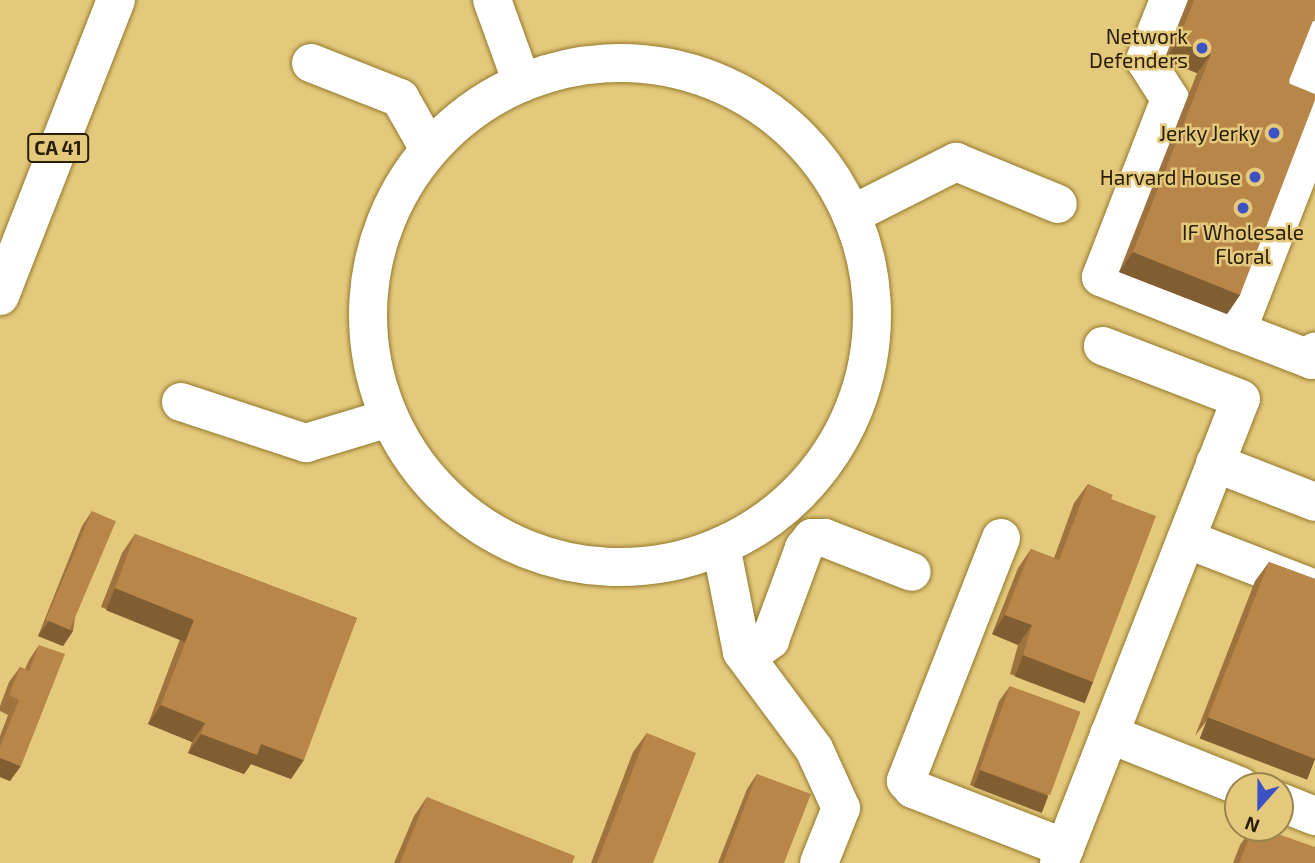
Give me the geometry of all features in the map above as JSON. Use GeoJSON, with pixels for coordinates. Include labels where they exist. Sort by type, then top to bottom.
{"type":"FeatureCollection","features":[{"type":"Feature","properties":{"kind":"main road","name":"CA 41"},"geometry":{"type":"LineString","coordinates":[[0,296],[116,0]]}},
{"type":"Feature","properties":{"kind":"main road"},"geometry":{"type":"LineString","coordinates":[[492,0],[522,83]]}},
{"type":"Feature","properties":{"kind":"main road"},"geometry":{"type":"LineString","coordinates":[[1169,0],[1145,60],[1170,99],[1101,277],[1237,331],[1314,358]]}},
{"type":"Feature","properties":{"kind":"main road"},"geometry":{"type":"LineString","coordinates":[[1237,331],[1315,128],[1306,64],[1315,40]]}},
{"type":"Feature","properties":{"kind":"main road"},"geometry":{"type":"LineString","coordinates":[[618,63],[667,68],[714,82],[758,104],[796,135],[828,173],[852,215],[867,262],[873,311],[869,361],[855,408],[833,452],[802,491],[765,522],[722,547],[668,563],[611,568],[556,559],[503,539],[456,508],[418,466],[389,418],[372,363],[367,306],[374,261],[397,196],[429,149],[472,110],[522,83],[569,68],[618,63]]}},
{"type":"Feature","properties":{"kind":"main road"},"geometry":{"type":"LineString","coordinates":[[311,64],[400,98],[429,149]]}},
{"type":"Feature","properties":{"kind":"main road"},"geometry":{"type":"LineString","coordinates":[[852,215],[956,162],[1058,204]]}},
{"type":"Feature","properties":{"kind":"main road"},"geometry":{"type":"LineString","coordinates":[[1001,538],[906,780],[913,789],[1062,856],[1241,398],[1103,346]]}},
{"type":"Feature","properties":{"kind":"main road"},"geometry":{"type":"LineString","coordinates":[[181,401],[306,443],[389,418]]}},
{"type":"Feature","properties":{"kind":"main road"},"geometry":{"type":"LineString","coordinates":[[1215,463],[1315,502]]}},
{"type":"Feature","properties":{"kind":"main road"},"geometry":{"type":"LineString","coordinates":[[747,657],[770,640],[804,548],[812,538],[825,538],[912,572]]}},
{"type":"Feature","properties":{"kind":"main road"},"geometry":{"type":"LineString","coordinates":[[1186,539],[1315,589]]}},
{"type":"Feature","properties":{"kind":"main road"},"geometry":{"type":"LineString","coordinates":[[722,547],[747,657],[814,749],[841,808],[820,863]]}},
{"type":"Feature","properties":{"kind":"main road"},"geometry":{"type":"LineString","coordinates":[[1109,734],[1224,780]]}},
{"type":"Feature","properties":{"kind":"main road"},"geometry":{"type":"LineString","coordinates":[[1294,808],[1315,816]]}},
{"type":"Feature","properties":{"kind":"building"},"geometry":{"type":"Polygon","coordinates":[[[1194,0],[1315,0],[1315,16],[1288,83],[1315,94],[1315,100],[1240,295],[1133,252],[1211,54],[1178,41],[1194,0]]]}},
{"type":"Feature","properties":{"kind":"building"},"geometry":{"type":"Polygon","coordinates":[[[1088,484],[1113,495],[1111,499],[1156,516],[1093,682],[1023,655],[1032,625],[1005,615],[1031,549],[1059,560],[1088,484]]]}},
{"type":"Feature","properties":{"kind":"building"},"geometry":{"type":"Polygon","coordinates":[[[92,511],[116,521],[70,630],[46,620],[92,511]]]}},
{"type":"Feature","properties":{"kind":"building"},"geometry":{"type":"Polygon","coordinates":[[[135,534],[357,618],[304,760],[261,744],[257,755],[201,734],[205,723],[161,705],[194,620],[115,588],[135,534]]]}},
{"type":"Feature","properties":{"kind":"building"},"geometry":{"type":"Polygon","coordinates":[[[1269,562],[1315,579],[1315,759],[1208,717],[1269,562]]]}},
{"type":"Feature","properties":{"kind":"building"},"geometry":{"type":"Polygon","coordinates":[[[39,645],[65,654],[21,766],[0,758],[0,747],[19,700],[9,695],[20,667],[29,671],[39,645]]]}},
{"type":"Feature","properties":{"kind":"building"},"geometry":{"type":"Polygon","coordinates":[[[1010,686],[1080,712],[1050,795],[980,770],[1010,686]]]}},
{"type":"Feature","properties":{"kind":"building"},"geometry":{"type":"Polygon","coordinates":[[[647,733],[696,753],[653,863],[597,863],[647,733]]]}},
{"type":"Feature","properties":{"kind":"building"},"geometry":{"type":"Polygon","coordinates":[[[757,774],[811,794],[784,863],[723,863],[757,774]]]}},
{"type":"Feature","properties":{"kind":"building"},"geometry":{"type":"Polygon","coordinates":[[[427,797],[575,856],[572,863],[400,863],[427,797]]]}},
{"type":"Feature","properties":{"kind":"building"},"geometry":{"type":"Polygon","coordinates":[[[1294,840],[1315,847],[1315,863],[1239,863],[1247,842],[1294,842],[1294,840]]]}},
{"type":"Feature","properties":{"kind":"place","name":"Network Defenders"},"geometry":{"type":"Point","coordinates":[1202,48]}},
{"type":"Feature","properties":{"kind":"place","name":"Jerky Jerky"},"geometry":{"type":"Point","coordinates":[1274,133]}},
{"type":"Feature","properties":{"kind":"place","name":"Harvard House"},"geometry":{"type":"Point","coordinates":[1255,177]}},
{"type":"Feature","properties":{"kind":"place","name":"IF Wholesale Floral"},"geometry":{"type":"Point","coordinates":[1243,208]}}]}
